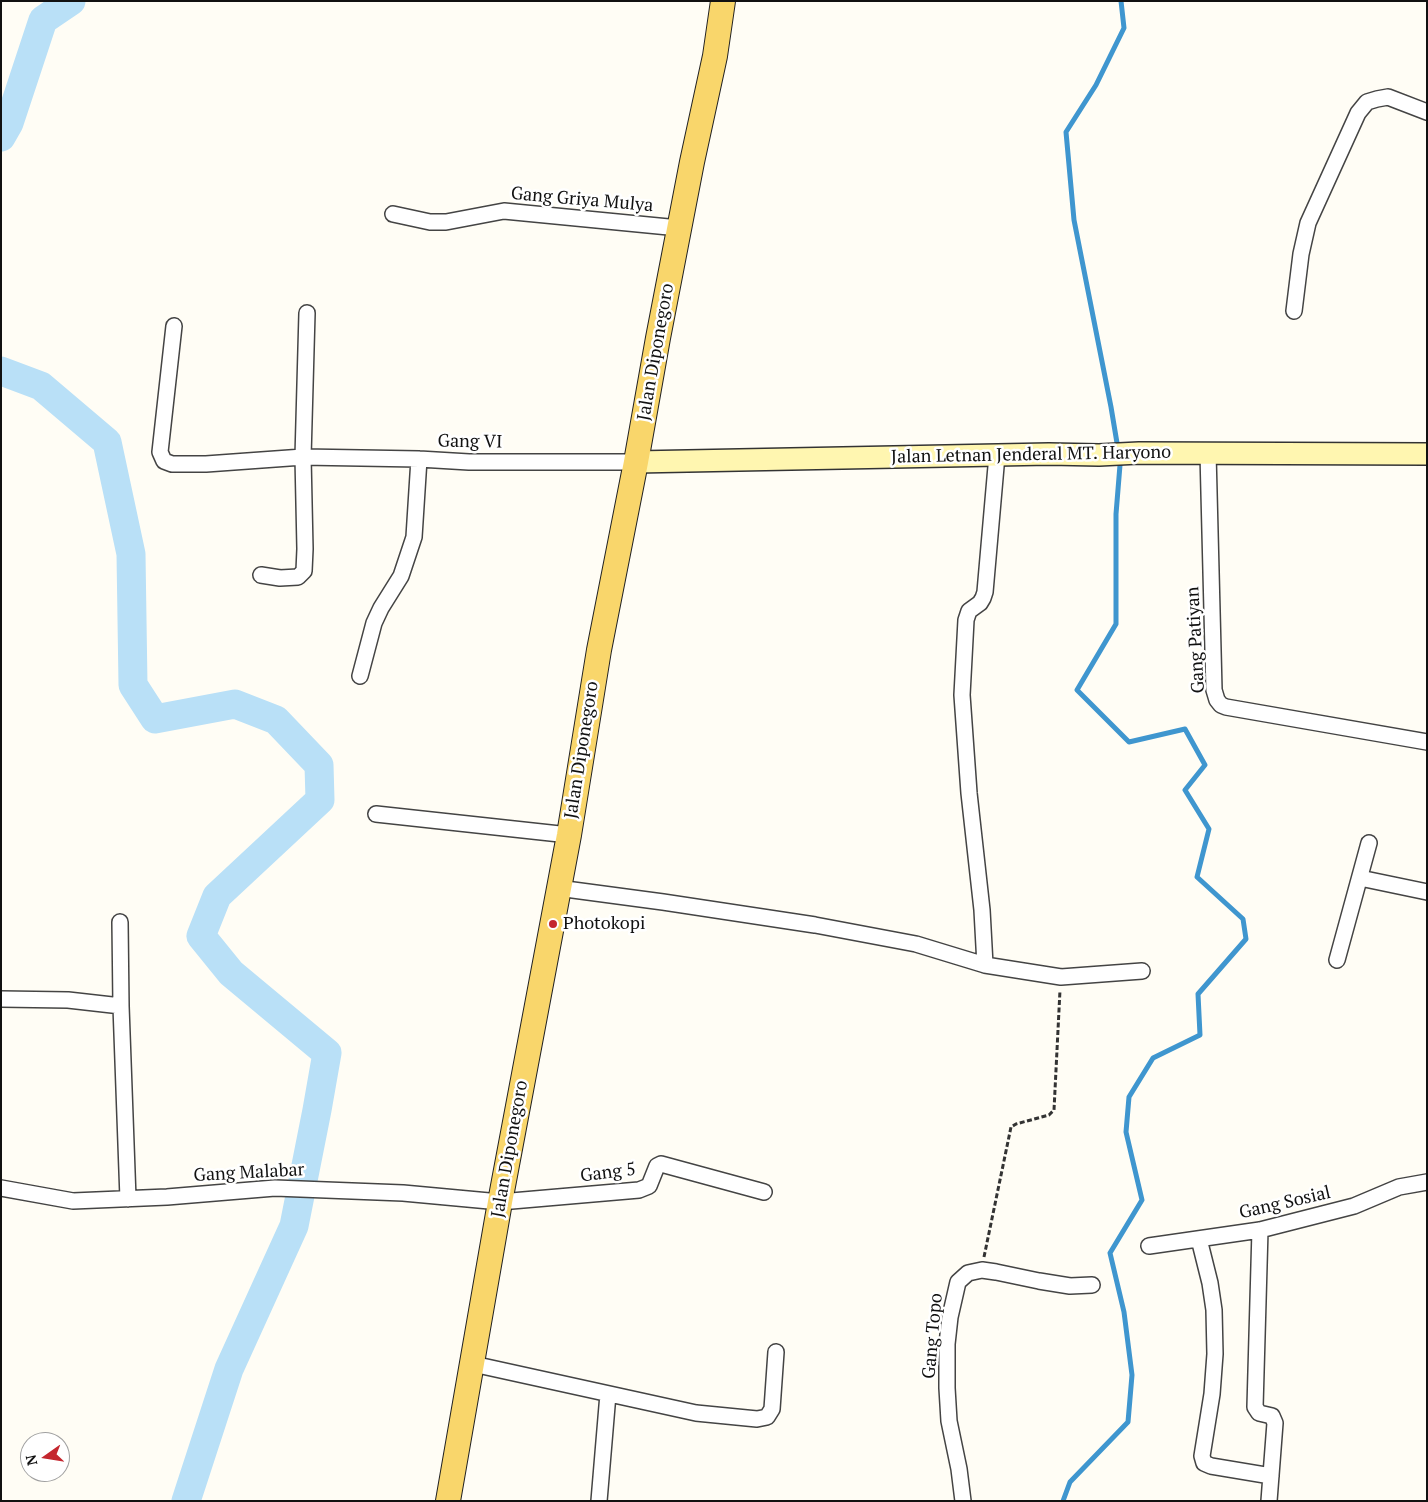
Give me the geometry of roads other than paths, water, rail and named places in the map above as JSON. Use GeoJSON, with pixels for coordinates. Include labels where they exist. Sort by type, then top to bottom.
{"type":"FeatureCollection","features":[{"type":"Feature","properties":{"kind":"main road","name":"Jalan Diponegoro"},"geometry":{"type":"LineString","coordinates":[[448,1501],[500,1202],[568,834],[599,650],[679,228],[715,56],[723,1]]}},
{"type":"Feature","properties":{"kind":"main road","name":"Jalan Letnan Jenderal MT. Haryono"},"geometry":{"type":"LineString","coordinates":[[636,462],[1139,453],[1427,454]]}},
{"type":"Feature","properties":{"kind":"street"},"geometry":{"type":"LineString","coordinates":[[1294,311],[1301,254],[1308,223],[1358,113],[1367,102],[1377,98],[1388,97],[1427,112]]}},
{"type":"Feature","properties":{"kind":"street","name":"Gang Griya Mulya"},"geometry":{"type":"LineString","coordinates":[[393,214],[430,222],[446,222],[504,210],[679,228]]}},
{"type":"Feature","properties":{"kind":"street"},"geometry":{"type":"LineString","coordinates":[[261,575],[280,578],[298,577],[304,570],[307,313]]}},
{"type":"Feature","properties":{"kind":"street","name":"Gang VI"},"geometry":{"type":"LineString","coordinates":[[174,326],[160,452],[164,461],[172,464],[206,464],[304,457],[469,462],[636,462]]}},
{"type":"Feature","properties":{"kind":"street","name":"Gang Patiyan"},"geometry":{"type":"LineString","coordinates":[[1208,453],[1214,690],[1220,705],[1427,742]]}},
{"type":"Feature","properties":{"kind":"street"},"geometry":{"type":"LineString","coordinates":[[986,965],[969,793],[962,695],[966,620],[969,611],[980,603],[985,592],[996,455]]}},
{"type":"Feature","properties":{"kind":"street"},"geometry":{"type":"LineString","coordinates":[[360,676],[374,623],[401,576],[414,537],[419,459]]}},
{"type":"Feature","properties":{"kind":"street"},"geometry":{"type":"LineString","coordinates":[[376,814],[568,834]]}},
{"type":"Feature","properties":{"kind":"street"},"geometry":{"type":"LineString","coordinates":[[1337,960],[1368,842]]}},
{"type":"Feature","properties":{"kind":"street"},"geometry":{"type":"LineString","coordinates":[[1360,878],[1427,892]]}},
{"type":"Feature","properties":{"kind":"street"},"geometry":{"type":"LineString","coordinates":[[558,888],[815,925],[916,944],[986,965],[1061,977],[1142,971]]}},
{"type":"Feature","properties":{"kind":"street"},"geometry":{"type":"LineString","coordinates":[[120,922],[128,1199]]}},
{"type":"Feature","properties":{"kind":"street"},"geometry":{"type":"LineString","coordinates":[[1,999],[68,1000],[121,1006]]}},
{"type":"Feature","properties":{"kind":"street","name":"Gang 5"},"geometry":{"type":"LineString","coordinates":[[500,1202],[639,1190],[649,1186],[657,1166],[661,1164],[764,1192]]}},
{"type":"Feature","properties":{"kind":"street","name":"Gang Sosial"},"geometry":{"type":"LineString","coordinates":[[1148,1246],[1260,1230],[1354,1206],[1399,1187],[1427,1182]]}},
{"type":"Feature","properties":{"kind":"street","name":"Gang Malabar"},"geometry":{"type":"LineString","coordinates":[[1,1188],[74,1201],[276,1188],[404,1193],[500,1202]]}},
{"type":"Feature","properties":{"kind":"street"},"geometry":{"type":"LineString","coordinates":[[1260,1230],[1255,1407],[1259,1413],[1272,1416],[1275,1423],[1269,1501]]}},
{"type":"Feature","properties":{"kind":"street"},"geometry":{"type":"LineString","coordinates":[[1199,1239],[1210,1283],[1214,1310],[1215,1354],[1212,1394],[1202,1456],[1204,1463],[1211,1466],[1271,1476]]}},
{"type":"Feature","properties":{"kind":"street","name":"Gang Topo"},"geometry":{"type":"LineString","coordinates":[[963,1501],[959,1469],[948,1421],[947,1344],[950,1317],[958,1282],[968,1273],[982,1270],[1039,1282],[1070,1286],[1092,1285]]}},
{"type":"Feature","properties":{"kind":"street"},"geometry":{"type":"LineString","coordinates":[[473,1364],[696,1413],[756,1419],[767,1417],[772,1409],[776,1352]]}},
{"type":"Feature","properties":{"kind":"street"},"geometry":{"type":"LineString","coordinates":[[599,1501],[608,1394]]}},
{"type":"Feature","properties":{"kind":"waterway"},"geometry":{"type":"LineString","coordinates":[[1,137],[9,123],[43,20],[71,1]]}},
{"type":"Feature","properties":{"kind":"waterway"},"geometry":{"type":"LineString","coordinates":[[1118,449],[1074,220],[1066,132],[1096,85],[1124,28],[1121,1]]}},
{"type":"Feature","properties":{"kind":"waterway"},"geometry":{"type":"LineString","coordinates":[[1,371],[41,386],[107,442],[131,554],[133,685],[155,719],[235,704],[276,720],[319,765],[320,800],[217,896],[201,936],[231,973],[327,1053],[294,1226],[229,1369],[186,1501]]}},
{"type":"Feature","properties":{"kind":"waterway"},"geometry":{"type":"LineString","coordinates":[[1063,1501],[1070,1482],[1128,1422],[1132,1375],[1124,1312],[1110,1253],[1142,1200],[1126,1132],[1129,1097],[1153,1058],[1200,1035],[1198,994],[1246,939],[1243,919],[1197,877],[1209,829],[1185,790],[1205,765],[1185,729],[1129,742],[1077,690],[1116,624],[1116,514],[1119,460]]}},
{"type":"Feature","properties":{"kind":"place","name":"Photokopi"},"geometry":{"type":"Point","coordinates":[553,924]}}]}
